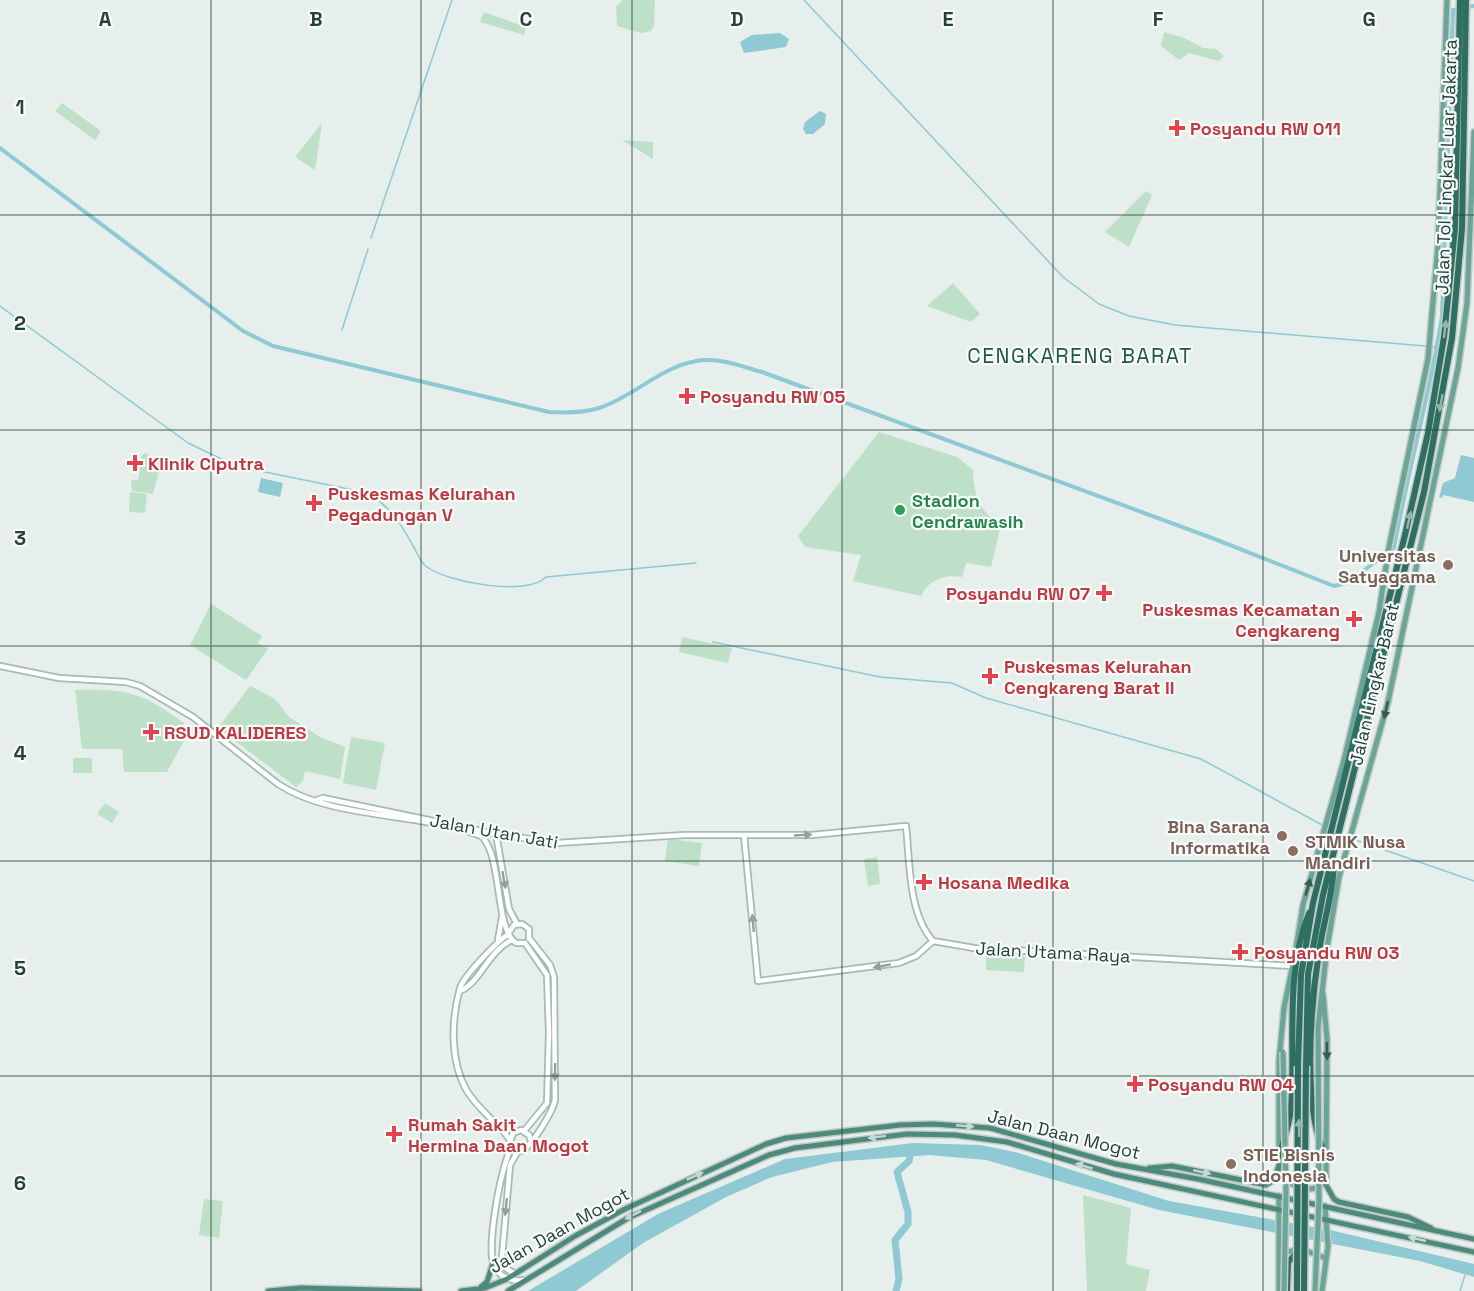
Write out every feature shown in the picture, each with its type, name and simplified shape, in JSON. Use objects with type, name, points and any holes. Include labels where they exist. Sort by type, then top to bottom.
[{"type":"highway","name":"Jalan Tol Lingkar Luar Jakarta","points":[[1304,1291],[1308,974],[1332,859],[1424,492],[1452,338],[1462,228],[1463,12],[1460,0]]},
{"type":"highway","name":"Jalan Tol Lingkar Luar Jakarta","points":[[1297,1291],[1298,1066],[1301,975],[1326,838],[1405,536],[1428,434],[1444,337],[1455,228],[1463,12],[1466,0]]},
{"type":"highway","points":[[1327,1157],[1314,1125],[1311,1041],[1319,952],[1335,863],[1332,859]]},
{"type":"highway","points":[[1145,1170],[1172,1166],[1266,1185],[1274,1180],[1290,1113],[1297,960],[1306,921],[1313,903]]},
{"type":"highway","points":[[903,1124],[904,1134]]},
{"type":"highway","name":"Jalan Daan Mogot","points":[[461,1291],[477,1289],[507,1279],[575,1236],[661,1192],[781,1139],[903,1124],[964,1125],[998,1130],[1072,1153],[1145,1170],[1474,1239]]},
{"type":"highway","name":"Jalan Daan Mogot","points":[[508,1291],[607,1229],[676,1195],[784,1150],[904,1134],[955,1135],[1007,1142],[1114,1174],[1474,1251]]},
{"type":"highway","points":[[1326,1182],[1332,1196],[1339,1202],[1402,1216],[1443,1233]]},
{"type":"highway","points":[[671,1187],[671,1193],[676,1195]]},
{"type":"highway","points":[[661,1192],[665,1195],[664,1201]]},
{"type":"highway","points":[[1389,1221],[1402,1216]]},
{"type":"highway","points":[[1283,1291],[1288,1263],[1301,1249]]},
{"type":"highway","points":[[477,1289],[487,1282],[493,1263]]},
{"type":"highway","points":[[268,1291],[301,1288],[419,1291]]},
{"type":"main road","points":[[1330,822],[1379,612],[1388,551],[1429,351],[1439,215],[1444,51],[1448,0]]},
{"type":"main road","name":"Jalan Lingkar Barat","points":[[1315,1291],[1319,1201],[1318,1028],[1327,948],[1347,843],[1388,702],[1458,368],[1467,303],[1474,132]]},
{"type":"main road","name":"Jalan Utan Jati","points":[[0,666],[59,678],[126,682],[140,686],[193,717],[278,784],[292,792],[317,800],[323,798],[482,837],[491,854],[501,908]]},
{"type":"main road","name":"Jalan Utan Jati","points":[[334,802],[496,834],[566,843],[643,837],[832,834],[906,826],[918,917],[933,941]]},
{"type":"main road","points":[[496,834],[509,909],[517,924],[527,927],[529,938],[550,965],[554,977],[556,1068],[554,1105],[528,1148],[518,1151],[510,1165],[503,1234],[503,1262],[507,1269],[516,1274]]},
{"type":"main road","points":[[497,841],[503,835]]},
{"type":"main road","points":[[740,836],[745,844]]},
{"type":"main road","points":[[752,836],[746,839],[745,844],[758,981],[899,963],[916,956],[933,941]]},
{"type":"main road","points":[[1326,838],[1303,905],[1279,1061],[1279,1162],[1291,1185],[1301,1189],[1316,1188],[1326,1182]]},
{"type":"main road","points":[[501,908],[512,940],[519,944],[525,943],[529,938]]},
{"type":"main road","points":[[498,940],[502,923],[501,908]]},
{"type":"main road","points":[[517,924],[498,940],[460,988],[454,1042],[458,1071],[476,1104],[504,1130],[512,1147],[518,1151]]},
{"type":"main road","points":[[460,988],[468,986],[496,950],[512,940]]},
{"type":"main road","name":"Jalan Utama Raya","points":[[933,941],[974,948],[1293,966]]},
{"type":"main road","points":[[504,1130],[513,1133],[524,1131],[533,1123],[547,1103],[549,1033],[547,975],[525,943]]},
{"type":"main road","points":[[1283,1291],[1286,1191],[1283,1052],[1289,986]]},
{"type":"main road","name":"Jalan Lingkar Barat","points":[[1323,993],[1326,1028],[1326,1182]]},
{"type":"main road","points":[[524,1131],[531,1141]]},
{"type":"main road","points":[[510,1140],[513,1133]]},
{"type":"main road","points":[[512,1147],[503,1163],[494,1233],[493,1263],[500,1275],[507,1279],[526,1280]]},
{"type":"main road","points":[[1279,1197],[1283,1291]]},
{"type":"main road","points":[[1322,1291],[1328,1246],[1325,1207]]},
{"type":"main road","points":[[494,1233],[498,1237],[503,1234]]},
{"type":"main road","points":[[1280,1256],[1301,1249],[1325,1258]]},
{"type":"green space","points":[[623,0],[655,0],[654,26],[651,31],[641,33],[617,26],[616,6]]},
{"type":"green space","points":[[484,12],[526,27],[524,35],[480,22]]},
{"type":"green space","points":[[1164,32],[1184,38],[1203,48],[1216,49],[1224,56],[1219,61],[1189,53],[1179,60],[1161,46]]},
{"type":"green space","points":[[62,103],[101,131],[95,140],[55,111]]},
{"type":"green space","points":[[322,123],[315,170],[295,157]]},
{"type":"green space","points":[[622,140],[653,142],[653,159]]},
{"type":"green space","points":[[1146,191],[1152,195],[1129,247],[1105,232]]},
{"type":"green space","points":[[953,283],[980,314],[971,322],[927,306]]},
{"type":"green space","name":"Stadion Cendrawasih","points":[[879,432],[957,457],[973,470],[979,502],[987,514],[1001,525],[991,567],[966,563],[962,577],[949,576],[938,579],[928,585],[921,596],[853,581],[861,555],[805,547],[798,536]]},
{"type":"green space","points":[[145,453],[161,464],[153,494],[132,491],[131,480],[138,480],[142,455]]},
{"type":"green space","points":[[130,492],[147,494],[145,513],[129,512]]},
{"type":"green space","points":[[211,604],[262,636],[258,643],[268,649],[246,680],[190,645]]},
{"type":"green space","points":[[682,637],[732,648],[728,663],[679,652]]},
{"type":"green space","points":[[250,686],[275,699],[289,717],[320,737],[345,747],[340,779],[305,771],[303,781],[296,787],[218,728]]},
{"type":"green space","points":[[75,690],[108,690],[133,694],[156,705],[184,723],[184,741],[167,772],[124,772],[122,749],[82,749]]},
{"type":"green space","points":[[351,737],[385,743],[376,790],[343,783]]},
{"type":"green space","points":[[73,758],[92,758],[92,773],[73,773]]},
{"type":"green space","points":[[105,803],[119,812],[112,823],[97,814]]},
{"type":"green space","points":[[668,839],[702,843],[699,866],[665,861]]},
{"type":"green space","points":[[877,857],[880,884],[868,886],[864,859]]},
{"type":"green space","points":[[986,955],[1025,956],[1024,972],[986,970]]},
{"type":"green space","points":[[1083,1195],[1131,1208],[1126,1264],[1150,1270],[1146,1291],[1087,1291]]},
{"type":"green space","points":[[204,1199],[223,1201],[219,1238],[199,1235]]},
{"type":"water","points":[[780,33],[789,39],[786,47],[744,53],[740,42],[752,35]]},
{"type":"water","points":[[820,111],[826,114],[825,124],[813,134],[806,134],[803,129],[805,122]]},
{"type":"water","points":[[1461,455],[1474,458],[1474,502],[1443,495],[1442,498],[1439,497],[1443,483],[1455,478]]},
{"type":"water","points":[[261,478],[283,483],[280,497],[258,492]]},
{"type":"water","points":[[913,1143],[980,1145],[1015,1152],[1169,1201],[1330,1230],[1474,1264],[1474,1277],[1420,1261],[1159,1210],[986,1160],[930,1155],[832,1162],[772,1177],[726,1197],[643,1243],[576,1291],[528,1291],[658,1214],[785,1159]]},
{"type":"waterway","points":[[371,238],[452,0]]},
{"type":"waterway","points":[[804,0],[1063,277],[1099,304],[1129,316],[1175,325],[1437,347]]},
{"type":"waterway","points":[[0,148],[243,331],[273,346],[549,412],[581,412],[599,408],[625,396],[663,373],[690,362],[704,360],[726,362],[762,372],[1212,538],[1334,586],[1347,583],[1394,548],[1442,316],[1453,10],[1474,6]]},
{"type":"waterway","points":[[342,330],[368,249]]},
{"type":"waterway","points":[[0,306],[188,443],[236,466],[368,493],[393,515],[422,563],[437,573],[468,582],[505,587],[536,583],[546,577],[696,563]]},
{"type":"waterway","points":[[713,642],[880,677],[952,683],[986,698],[1201,759],[1324,826]]},
{"type":"waterway","points":[[1353,839],[1474,881]]},
{"type":"waterway","points":[[896,1291],[899,1279],[895,1240],[908,1224],[908,1212],[897,1172],[909,1161],[911,1150]]},
{"type":"waterway","points":[[1460,1291],[1465,1275]]},
{"type":"place","name":"Posyandu RW 011","points":[[1177,128]]},
{"type":"place","name":"Posyandu RW 05","points":[[687,396]]},
{"type":"place","name":"Klinik Ciputra","points":[[135,463]]},
{"type":"place","name":"Puskesmas Kelurahan Pegadungan V","points":[[314,503]]},
{"type":"place","name":"Stadion Cendrawasih","points":[[900,510]]},
{"type":"place","name":"Universitas Satyagama","points":[[1448,565]]},
{"type":"place","name":"Posyandu RW 07","points":[[1104,593]]},
{"type":"place","name":"Puskesmas Kecamatan Cengkareng","points":[[1354,619]]},
{"type":"place","name":"Puskesmas Kelurahan Cengkareng Barat II","points":[[990,676]]},
{"type":"place","name":"RSUD KALIDERES","points":[[151,732]]},
{"type":"place","name":"Bina Sarana Informatika","points":[[1282,836]]},
{"type":"place","name":"STMIK Nusa Mandiri","points":[[1293,851]]},
{"type":"place","name":"Hosana Medika","points":[[924,882]]},
{"type":"place","name":"Posyandu RW 03","points":[[1240,952]]},
{"type":"place","name":"Posyandu RW 04","points":[[1135,1084]]},
{"type":"place","name":"Rumah Sakit Hermina Daan Mogot","points":[[394,1134]]},
{"type":"place","name":"STIE Bisnis Indonesia","points":[[1231,1164]]},
{"type":"district","name":"CENGKARENG BARAT","points":[[1080,355]]}]
